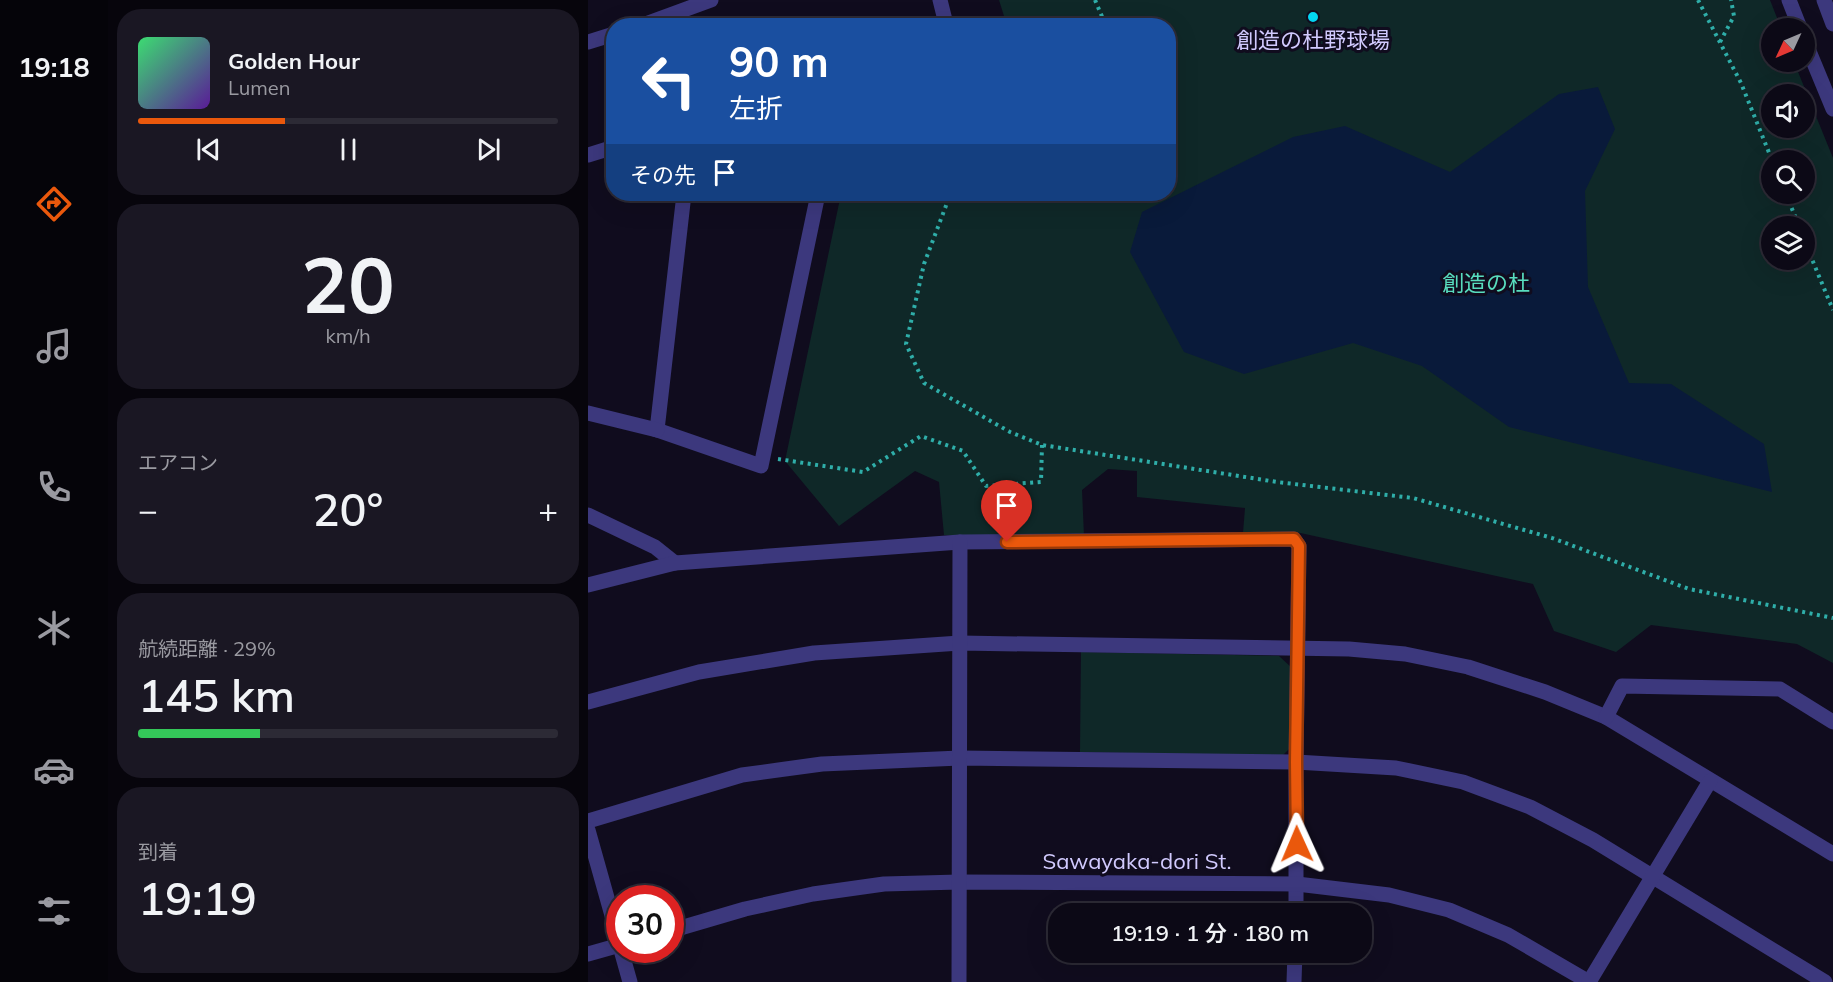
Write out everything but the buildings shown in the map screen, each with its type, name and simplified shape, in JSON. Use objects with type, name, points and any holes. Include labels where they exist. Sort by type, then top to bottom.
[{"type":"street","points":[[665,18],[711,0]]},
{"type":"street","points":[[940,0],[944,18]]},
{"type":"street","points":[[1789,0],[1796,18]]},
{"type":"street","points":[[1824,0],[1833,24]]},
{"type":"street","points":[[588,42],[606,36]]},
{"type":"street","points":[[1815,66],[1833,109]]},
{"type":"street","points":[[588,155],[606,149]]},
{"type":"street","points":[[657,430],[683,201]]},
{"type":"street","points":[[588,413],[657,430],[761,466],[817,201]]},
{"type":"street","points":[[588,515],[655,547],[675,563]]},
{"type":"street","points":[[588,585],[675,563],[960,542],[1294,539],[1299,546],[1296,903]]},
{"type":"street","points":[[959,982],[960,542]]},
{"type":"street","points":[[588,702],[699,672],[802,655],[960,643],[1348,649],[1405,654],[1468,667],[1545,692],[1606,717],[1833,854]]},
{"type":"street","points":[[1606,717],[1622,686],[1780,689],[1833,722]]},
{"type":"street","points":[[588,821],[742,775],[822,764],[960,758],[1296,762],[1396,768],[1463,782],[1530,807],[1593,840],[1825,982]]},
{"type":"street","points":[[1589,982],[1710,781]]},
{"type":"street","points":[[588,830],[606,894]]},
{"type":"street","name":"Sawayaka-dori St.","points":[[684,927],[746,909],[813,894],[884,884],[959,882],[1297,885],[1389,895],[1449,910],[1508,935],[1589,982]]},
{"type":"street","points":[[588,954],[606,948]]},
{"type":"street","points":[[625,963],[630,982]]},
{"type":"street","points":[[1294,982],[1295,963]]},
{"type":"path","points":[[1095,0],[1103,18]]},
{"type":"path","points":[[1698,0],[1741,83],[1768,150]]},
{"type":"path","points":[[1720,43],[1734,16],[1731,0]]},
{"type":"path","points":[[949,201],[924,264],[906,344],[924,383],[1010,432],[1042,446],[1277,482],[1413,498],[1552,538],[1689,589],[1833,618]]},
{"type":"path","points":[[1815,267],[1833,310]]},
{"type":"path","points":[[764,454],[785,461],[863,472],[921,436],[963,451],[986,486],[1041,482],[1042,446]]},
{"type":"green space","name":"創造の杜","points":[[999,0],[1770,0],[1777,18],[1761,18],[1761,72],[1798,72],[1803,84],[1761,84],[1761,138],[1815,138],[1815,114],[1833,158],[1833,663],[1797,644],[1651,625],[1616,652],[1554,631],[1533,584],[1296,532],[1243,533],[1245,508],[1137,497],[1137,471],[1108,469],[1082,490],[1084,536],[944,535],[939,482],[915,471],[839,526],[785,461],[840,201],[1176,201],[1176,18],[999,18],[1004,16]]},
{"type":"green space","points":[[1081,652],[1279,656],[1292,668],[1292,746],[1282,756],[1080,752]]},
{"type":"water","points":[[1598,87],[1615,129],[1585,191],[1588,287],[1629,383],[1671,384],[1764,444],[1772,492],[1509,427],[1422,366],[1353,343],[1244,374],[1184,352],[1130,252],[1142,212],[1164,201],[1176,201],[1176,195],[1293,137],[1345,126],[1450,172],[1559,94]]},
{"type":"place","name":"創造の杜野球場","points":[[1313,17]]},
{"type":"route","points":[[1007,542],[1294,539],[1299,546],[1297,844]]}]
